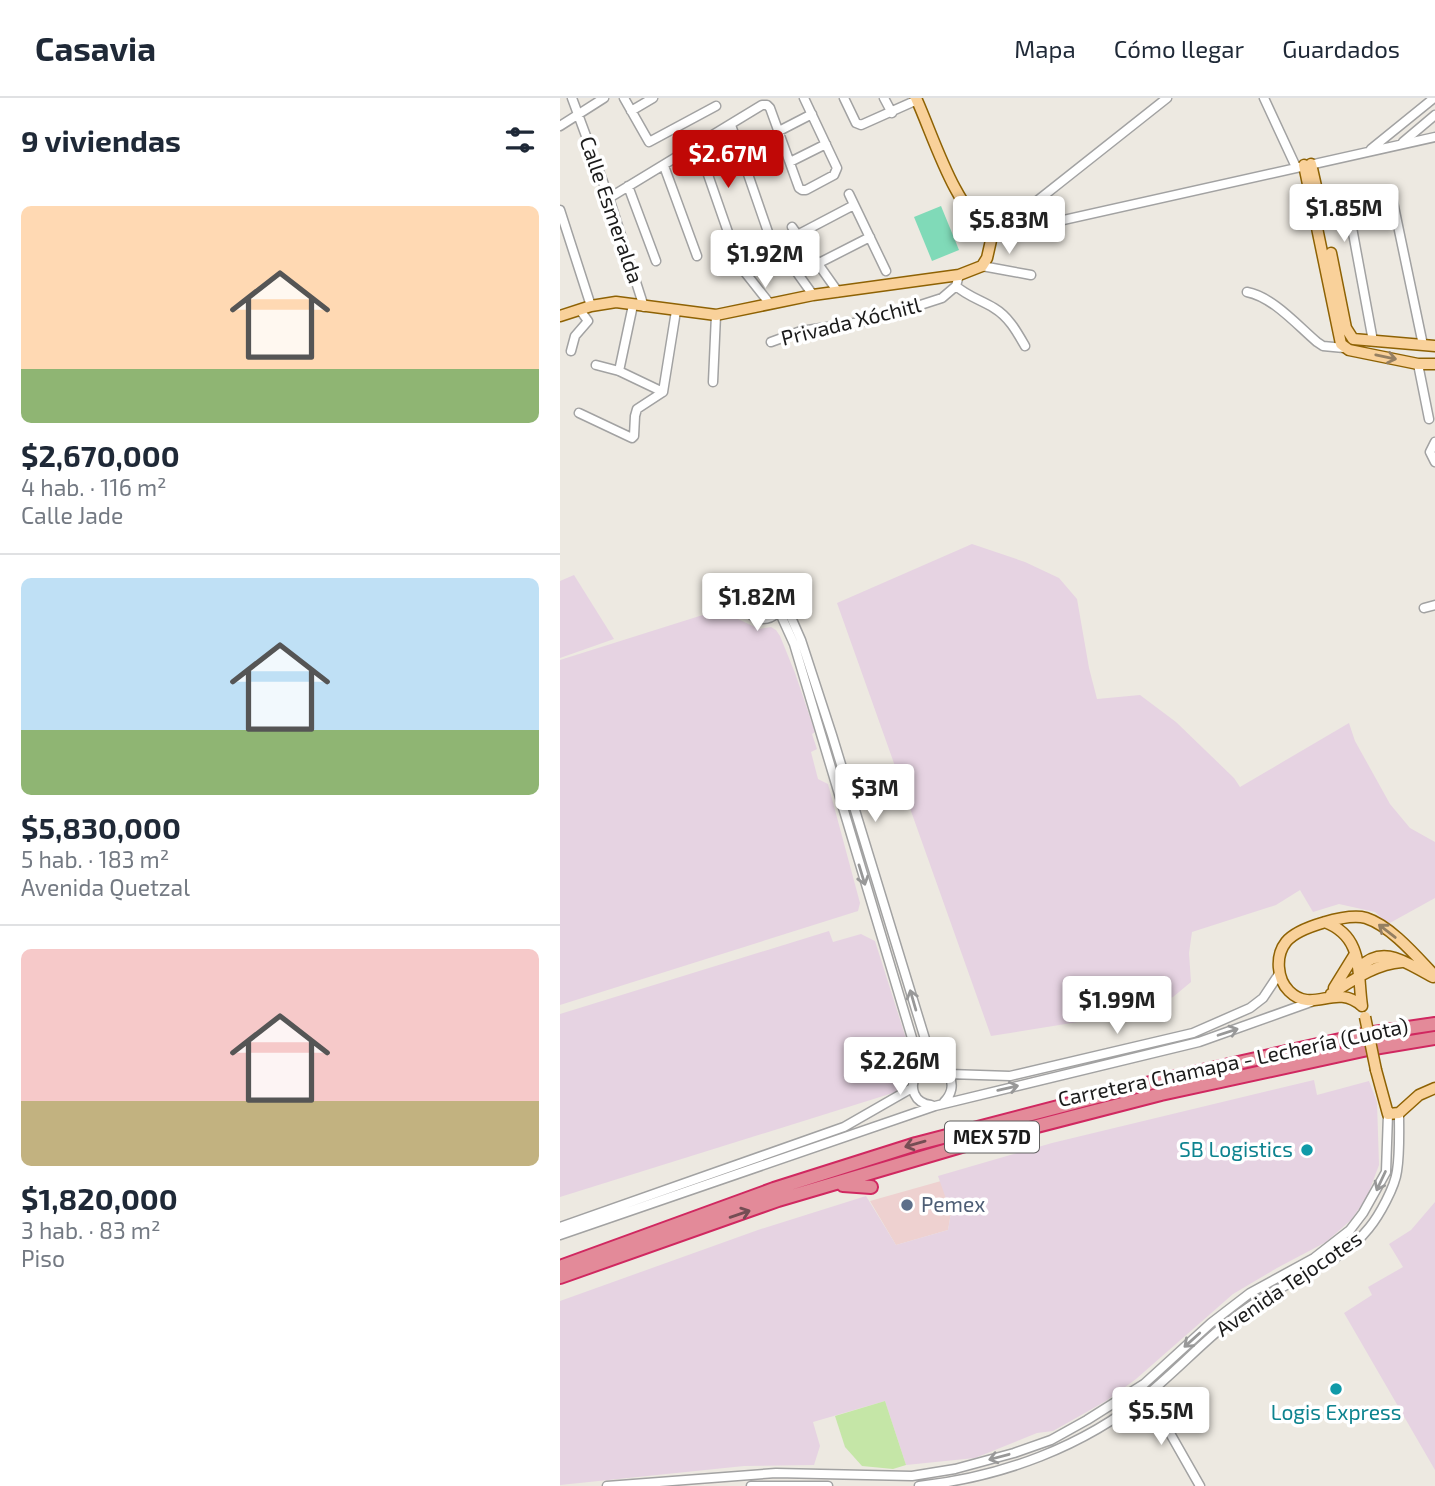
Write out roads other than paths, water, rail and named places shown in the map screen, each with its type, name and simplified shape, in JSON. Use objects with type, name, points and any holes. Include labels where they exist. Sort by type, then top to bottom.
[{"type":"highway","name":"Carretera Chamapa - Lechería (Cuota)","points":[[560,1267],[774,1189],[916,1144],[1171,1077],[1367,1034],[1435,1024]]},
{"type":"highway","name":"Carretera Chamapa - Lechería (Cuota)","points":[[560,1277],[778,1200],[975,1142],[1174,1091],[1368,1049],[1435,1038]]},
{"type":"highway","points":[[936,1163],[950,1152],[975,1142]]},
{"type":"highway","points":[[778,1200],[844,1185],[871,1187]]},
{"type":"main road","points":[[560,316],[616,302],[716,315],[813,295],[959,275],[982,266],[987,258],[992,236],[973,219],[959,197],[916,99]]},
{"type":"main road","points":[[1304,165],[1348,343]]},
{"type":"main road","points":[[1348,343],[1373,341],[1435,346]]},
{"type":"main road","points":[[1348,343],[1418,363],[1435,364]]},
{"type":"main road","points":[[1362,1006],[1346,996],[1327,997],[1311,1002],[1290,992],[1279,974],[1281,953],[1286,942],[1294,935],[1325,922],[1353,915],[1375,922],[1407,947],[1435,977]]},
{"type":"main road","points":[[1325,922],[1338,927],[1346,934],[1356,953],[1340,982],[1327,997]]},
{"type":"main road","name":"Avenida Tejocotes","points":[[1356,953],[1362,1006],[1376,1070],[1394,1114]]},
{"type":"main road","points":[[1327,997],[1358,973],[1383,964],[1402,962],[1435,977]]},
{"type":"main road","points":[[1394,1114],[1410,1101],[1435,1088]]},
{"type":"street","name":"Calle Esmeralda","points":[[572,98],[609,198],[644,307]]},
{"type":"street","points":[[560,126],[604,98]]},
{"type":"street","points":[[624,98],[649,142],[716,106]]},
{"type":"street","points":[[631,111],[653,98]]},
{"type":"street","points":[[609,198],[762,105],[767,105],[779,131],[799,188],[806,190],[837,172],[804,98]]},
{"type":"street","points":[[844,98],[858,125],[892,113],[916,99]]},
{"type":"street","points":[[884,98],[892,113]]},
{"type":"street","points":[[992,236],[1167,98]]},
{"type":"street","points":[[1265,98],[1304,165]]},
{"type":"street","points":[[1368,151],[1434,98]]},
{"type":"street","points":[[779,131],[811,114]]},
{"type":"street","points":[[1401,144],[1435,115]]},
{"type":"street","points":[[731,125],[768,232],[813,295]]},
{"type":"street","points":[[992,236],[1435,137]]},
{"type":"street","points":[[790,162],[826,144]]},
{"type":"street","points":[[698,146],[729,235]]},
{"type":"street","points":[[664,166],[697,256]]},
{"type":"street","points":[[628,186],[656,261]]},
{"type":"street","points":[[849,194],[886,271]]},
{"type":"street","points":[[1392,197],[1423,345]]},
{"type":"street","points":[[838,292],[794,231],[854,205]]},
{"type":"street","points":[[1348,206],[1373,341]]},
{"type":"street","points":[[560,209],[587,321],[575,336],[571,351]]},
{"type":"street","points":[[819,263],[870,237]]},
{"type":"street","points":[[733,257],[770,304]]},
{"type":"street","points":[[982,266],[1031,275]]},
{"type":"street","points":[[959,275],[956,286],[964,293],[995,308],[1004,316],[1025,346]]},
{"type":"street","name":"Privada Xóchitl","points":[[771,342],[801,331],[887,317],[942,298],[956,286]]},
{"type":"street","points":[[1247,292],[1257,294],[1270,303],[1323,346],[1348,343]]},
{"type":"street","points":[[619,371],[632,305]]},
{"type":"street","points":[[579,414],[632,438],[635,433],[637,409],[663,392],[676,311]]},
{"type":"street","points":[[713,382],[716,315]]},
{"type":"street","points":[[1418,363],[1429,419]]},
{"type":"street","points":[[596,365],[619,371],[663,392]]},
{"type":"street","points":[[1435,442],[1430,452],[1435,462]]},
{"type":"street","points":[[783,599],[779,611],[770,618],[760,619],[750,614],[745,605],[745,595],[751,585],[760,581],[771,582],[779,589],[801,640],[933,1065]]},
{"type":"street","points":[[1424,608],[1435,605]]},
{"type":"street","points":[[779,611],[794,644],[922,1069]]},
{"type":"street","points":[[949,1074],[1010,1076],[1193,1033],[1250,1009],[1263,998],[1279,974]]},
{"type":"street","points":[[560,1235],[938,1105],[1199,1042],[1311,1002]]},
{"type":"street","points":[[933,1065],[949,1074],[953,1085],[950,1096],[938,1105],[924,1105],[916,1098],[912,1081],[922,1069],[933,1065]]},
{"type":"street","points":[[560,1227],[844,1128],[912,1088]]},
{"type":"street","name":"Avenida Tejocotes","points":[[607,1486],[776,1473],[912,1476],[967,1466],[1051,1440],[1144,1384],[1211,1323],[1250,1293],[1314,1258],[1350,1230],[1386,1172],[1394,1114]]},
{"type":"street","name":"Avenida Tejocotes","points":[[919,1486],[968,1479],[1012,1467],[1066,1445],[1147,1394],[1194,1351],[1250,1306],[1353,1245],[1371,1227],[1397,1174],[1394,1114]]},
{"type":"street","points":[[1144,1384],[1147,1394],[1200,1486]]},
{"type":"street","points":[[967,1466],[968,1479]]},
{"type":"street","points":[[751,1486],[828,1486]]},
{"type":"place","name":"SB Logistics","points":[[1307,1150]]},
{"type":"place","name":"Pemex","points":[[907,1205]]},
{"type":"place","name":"Logis Express","points":[[1336,1389]]}]
